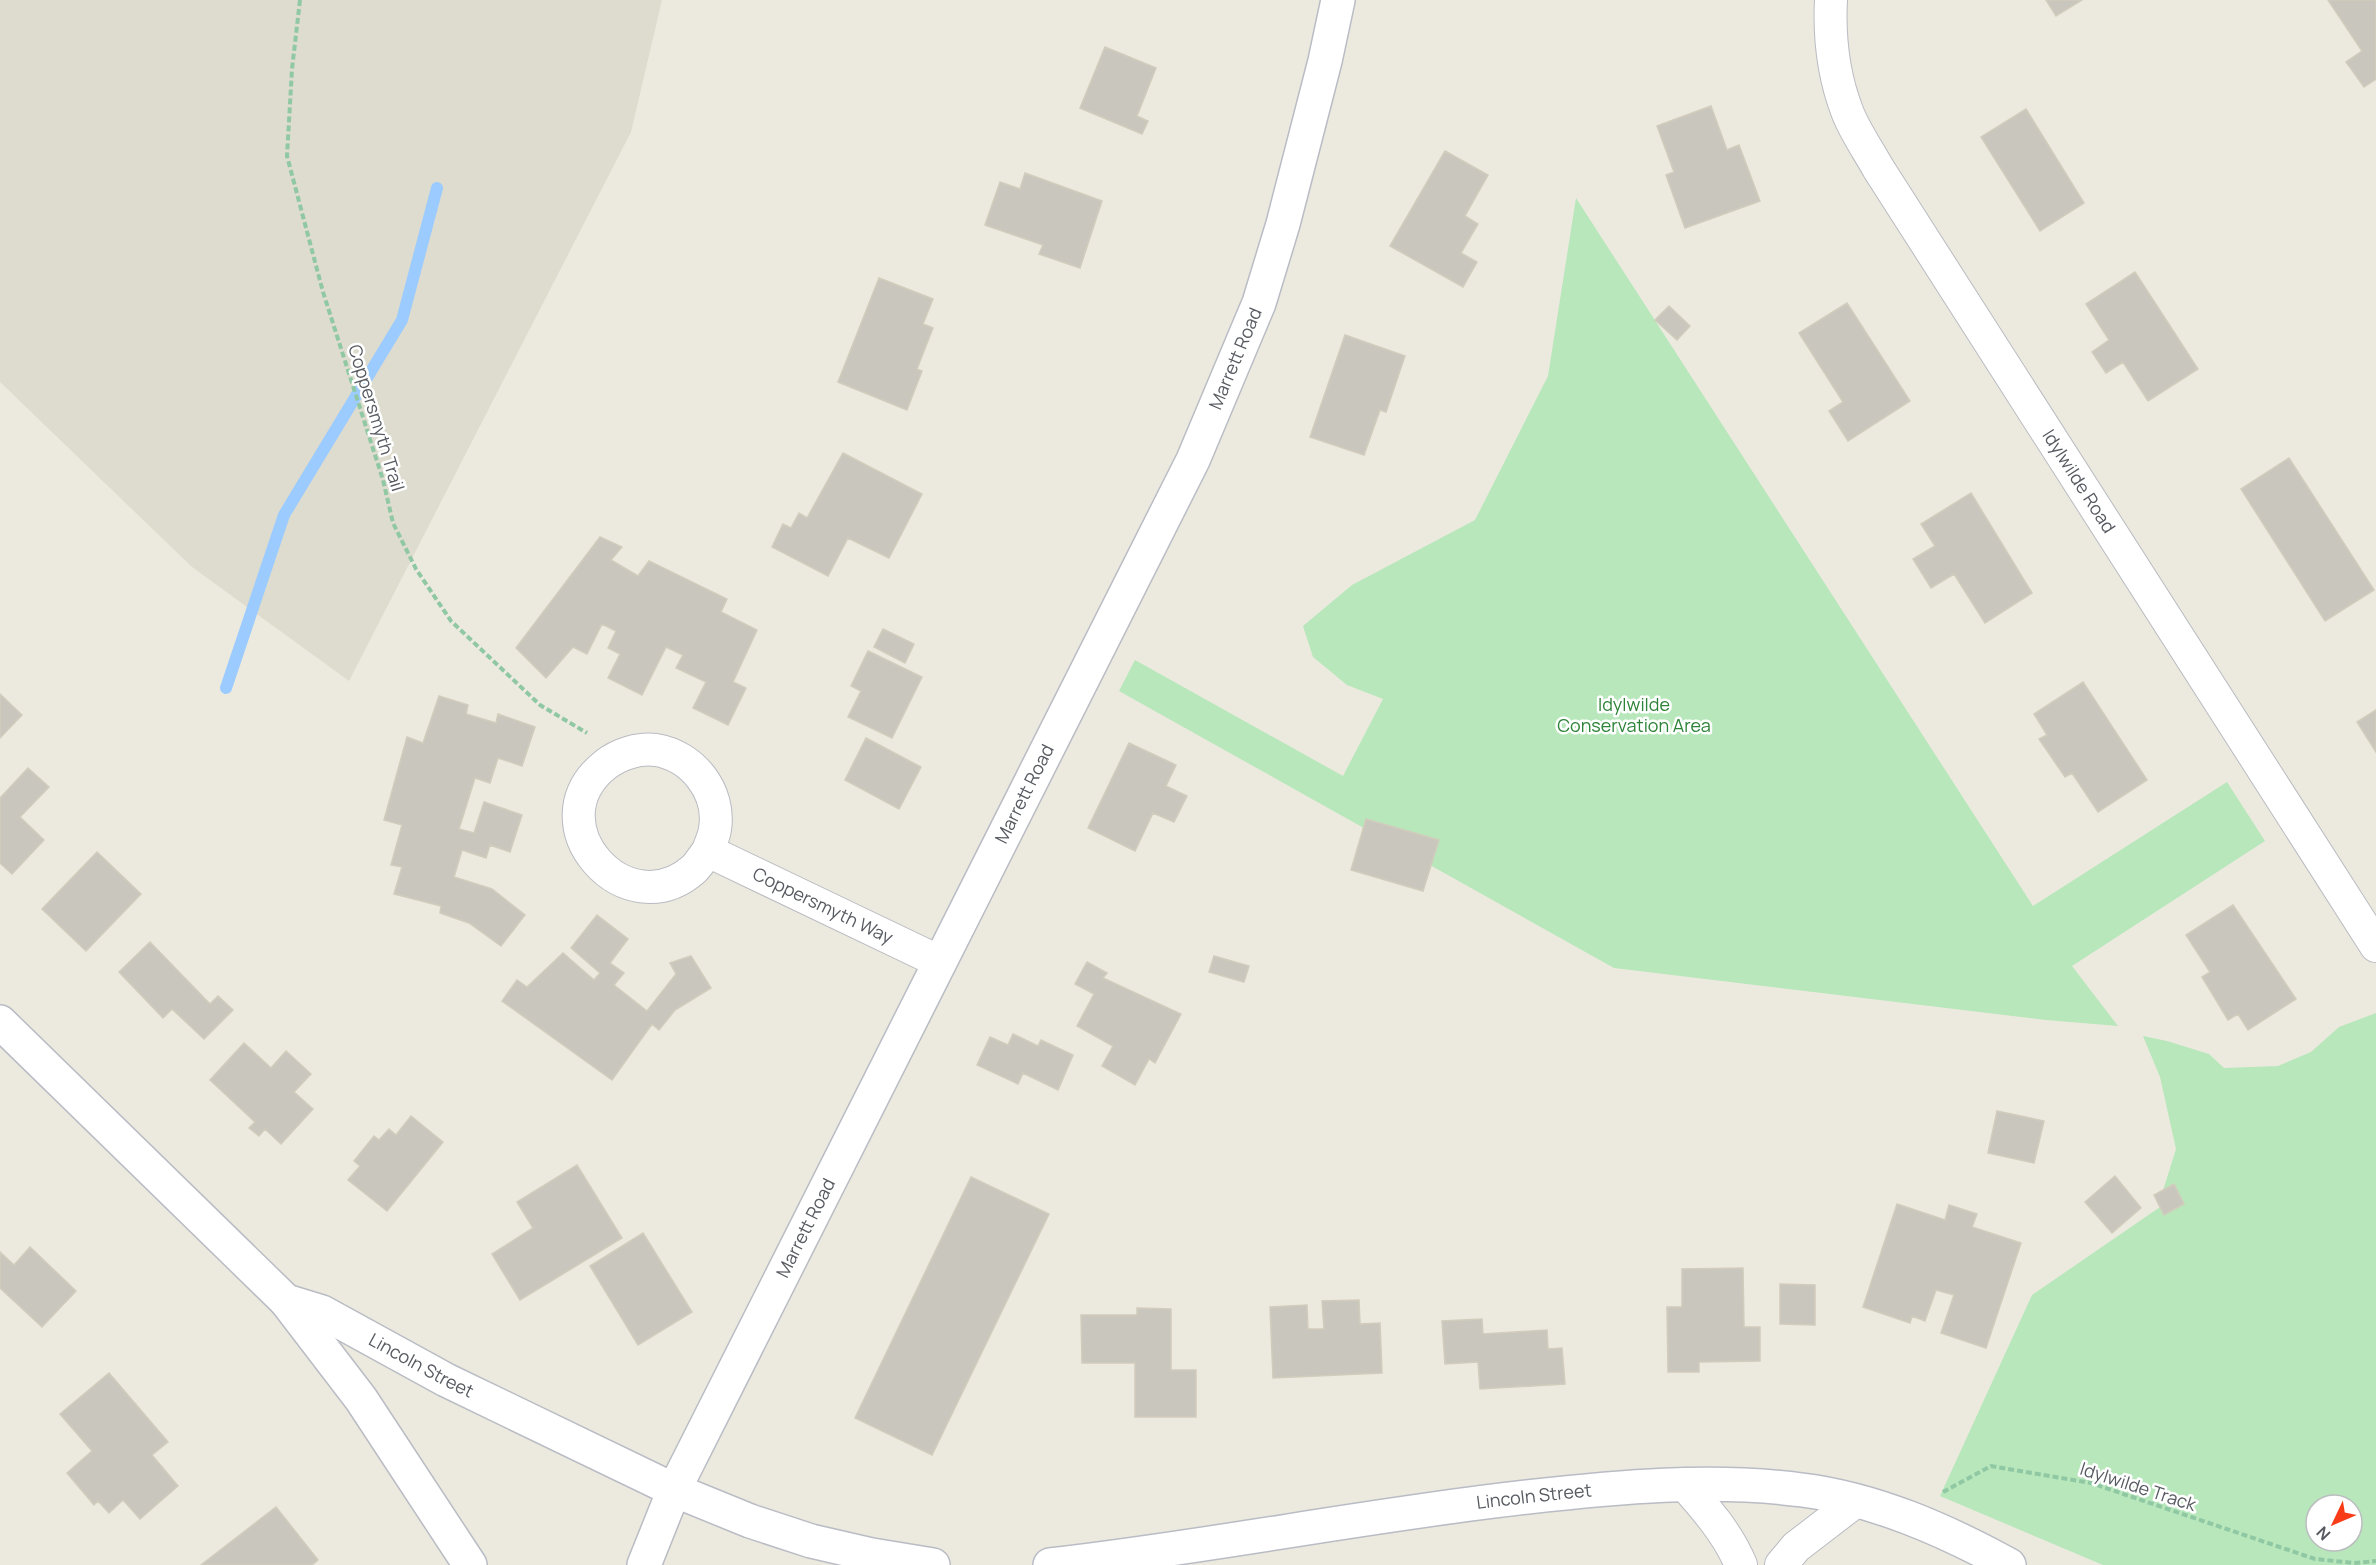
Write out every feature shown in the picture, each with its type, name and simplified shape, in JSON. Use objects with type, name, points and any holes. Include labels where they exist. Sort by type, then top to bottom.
[{"type":"street","name":"Marrett Road","points":[[644,1565],[674,1490],[1193,460],[1259,303],[1289,201],[1338,0]]},
{"type":"street","name":"Idylwilde Road","points":[[1831,0],[1830,28],[1834,72],[1847,113],[1878,168],[2376,946]]},
{"type":"street","points":[[655,750],[676,756],[695,769],[708,787],[715,808],[715,830],[708,851],[694,869],[674,881],[652,886],[630,884],[609,874],[592,858],[582,838],[579,816],[583,793],[595,773],[613,759],[633,751],[655,750]]},
{"type":"street","name":"Coppersmyth Way","points":[[708,851],[940,962]]},
{"type":"street","name":"Lincoln Street","points":[[0,1022],[286,1300],[322,1312],[446,1380],[674,1490],[750,1521],[811,1541],[872,1555],[933,1565]]},
{"type":"street","points":[[286,1300],[361,1400],[470,1565]]},
{"type":"street","points":[[1684,1484],[1713,1516],[1742,1565]]},
{"type":"street","name":"Lincoln Street","points":[[1050,1565],[1127,1556],[1467,1504],[1572,1492],[1684,1484],[1750,1485],[1803,1490],[1856,1501],[1900,1515],[1969,1543],[2009,1565]]},
{"type":"street","points":[[1781,1565],[1796,1547],[1856,1501]]},
{"type":"path","name":"Coppersmyth Trail","points":[[300,0],[292,69],[287,156],[323,292],[383,480],[393,523],[416,569],[451,621],[540,705],[591,735],[613,759]]},
{"type":"path","name":"Idylwilde Track","points":[[1900,1515],[1991,1466],[2091,1484],[2315,1559],[2354,1563],[2376,1561]]},
{"type":"shaded area","points":[[0,0],[662,0],[631,132],[349,681],[192,567],[0,382]]},
{"type":"green space","name":"Idylwilde Conservation Area","points":[[1576,198],[2033,906],[2227,782],[2265,841],[2072,966],[2118,1026],[2046,1020],[1614,968],[1119,691],[1135,660],[1343,776],[1383,699],[1347,685],[1313,657],[1303,626],[1352,585],[1475,520],[1548,376]]},
{"type":"green space","points":[[2376,1013],[2376,1565],[2103,1565],[1940,1496],[2032,1295],[2163,1205],[2160,1200],[2176,1149],[2160,1077],[2143,1036],[2209,1054],[2224,1068],[2278,1066],[2311,1052],[2339,1027]]},
{"type":"building","points":[[2046,0],[2082,0],[2056,16]]},
{"type":"building","points":[[2328,0],[2376,0],[2376,79],[2364,87],[2346,62],[2362,51]]},
{"type":"building","points":[[1105,47],[1156,68],[1137,116],[1148,121],[1142,134],[1080,108]]},
{"type":"building","points":[[1711,106],[1727,150],[1739,145],[1760,201],[1685,228],[1666,175],[1674,172],[1657,126]]},
{"type":"building","points":[[2026,109],[2084,203],[2040,231],[1981,137]]},
{"type":"building","points":[[1445,151],[1488,175],[1465,216],[1478,224],[1461,253],[1477,262],[1463,287],[1390,246]]},
{"type":"building","points":[[1025,173],[1102,201],[1080,268],[1039,254],[1043,245],[985,225],[1000,182],[1020,189]]},
{"type":"building","points":[[2135,272],[2198,369],[2148,401],[2123,362],[2106,373],[2092,352],[2109,340],[2086,304]]},
{"type":"building","points":[[879,278],[933,299],[923,324],[933,328],[917,369],[922,371],[907,410],[838,382]]},
{"type":"building","points":[[1847,303],[1910,401],[1848,441],[1829,411],[1843,402],[1799,333]]},
{"type":"building","points":[[1669,306],[1690,326],[1677,340],[1655,320]]},
{"type":"building","points":[[1345,335],[1405,356],[1386,412],[1380,410],[1364,455],[1310,437]]},
{"type":"building","points":[[843,453],[922,494],[889,558],[848,538],[828,576],[772,547],[783,524],[791,528],[799,513],[807,518]]},
{"type":"building","points":[[2289,458],[2374,590],[2325,621],[2241,489]]},
{"type":"building","points":[[1971,493],[2032,593],[1985,623],[1954,574],[1931,588],[1913,559],[1935,546],[1921,524]]},
{"type":"building","points":[[600,537],[622,547],[611,560],[638,576],[649,561],[727,599],[721,612],[757,630],[733,682],[746,688],[728,725],[693,708],[706,682],[676,668],[683,655],[666,647],[642,695],[608,678],[620,654],[608,648],[616,631],[602,624],[587,654],[573,647],[546,678],[516,648]]},
{"type":"building","points":[[883,629],[914,644],[905,663],[874,647]]},
{"type":"building","points":[[868,651],[922,677],[892,738],[848,717],[861,691],[851,686]]},
{"type":"building","points":[[2083,682],[2147,780],[2098,812],[2072,773],[2065,777],[2039,739],[2047,735],[2034,714]]},
{"type":"building","points":[[0,694],[22,715],[0,738]]},
{"type":"building","points":[[439,696],[468,705],[466,714],[496,723],[498,714],[535,727],[522,766],[498,758],[490,783],[475,778],[459,829],[474,833],[484,802],[522,815],[510,852],[490,845],[486,858],[462,850],[454,877],[492,889],[525,915],[501,946],[469,923],[440,913],[441,906],[394,894],[402,867],[391,865],[402,825],[384,820],[407,737],[423,743]]},
{"type":"building","points":[[2376,710],[2376,752],[2357,722]]},
{"type":"building","points":[[866,738],[921,767],[899,809],[845,780]]},
{"type":"building","points":[[1129,743],[1176,765],[1166,786],[1187,796],[1174,822],[1153,813],[1135,851],[1088,828]]},
{"type":"building","points":[[28,768],[49,787],[20,817],[44,840],[12,874],[0,863],[0,798]]},
{"type":"building","points":[[1366,819],[1439,840],[1423,891],[1351,870]]},
{"type":"building","points":[[97,852],[141,894],[86,951],[42,909]]},
{"type":"building","points":[[2233,905],[2296,999],[2248,1030],[2238,1014],[2228,1020],[2202,977],[2210,972],[2186,935]]},
{"type":"building","points":[[597,915],[628,939],[610,963],[624,973],[614,985],[647,1011],[676,974],[670,963],[691,956],[711,988],[675,1010],[659,1030],[652,1024],[612,1080],[502,1001],[517,980],[527,987],[563,953],[594,980],[600,973],[571,948]]},
{"type":"building","points":[[150,942],[210,1004],[218,996],[233,1010],[204,1039],[172,1009],[163,1018],[119,972]]},
{"type":"building","points":[[1214,956],[1249,966],[1244,982],[1209,972]]},
{"type":"building","points":[[1087,962],[1107,973],[1103,978],[1181,1014],[1155,1063],[1149,1059],[1135,1085],[1102,1066],[1113,1046],[1077,1026],[1094,994],[1075,984]]},
{"type":"building","points":[[1013,1034],[1038,1046],[1041,1040],[1073,1055],[1058,1090],[1023,1073],[1018,1084],[977,1065],[990,1037],[1008,1045]]},
{"type":"building","points":[[244,1043],[271,1068],[286,1051],[311,1074],[294,1092],[313,1109],[281,1144],[265,1129],[259,1136],[249,1128],[255,1122],[210,1080]]},
{"type":"building","points":[[1997,1111],[2044,1121],[2034,1163],[1988,1153]]},
{"type":"building","points":[[411,1116],[443,1142],[387,1211],[348,1180],[360,1166],[354,1161],[374,1136],[379,1140],[389,1129],[396,1135]]},
{"type":"building","points":[[577,1165],[622,1238],[520,1300],[492,1254],[533,1228],[517,1202]]},
{"type":"building","points":[[2115,1176],[2141,1208],[2112,1233],[2085,1202]]},
{"type":"building","points":[[971,1177],[1049,1214],[932,1455],[855,1418]]},
{"type":"building","points":[[2174,1184],[2184,1204],[2164,1215],[2154,1195]]},
{"type":"building","points":[[1897,1204],[1945,1220],[1949,1205],[1977,1214],[1972,1227],[2021,1243],[1986,1348],[1941,1333],[1954,1295],[1936,1290],[1925,1321],[1912,1316],[1910,1323],[1863,1307]]},
{"type":"building","points":[[643,1233],[692,1312],[638,1345],[590,1266]]},
{"type":"building","points":[[30,1247],[76,1291],[42,1327],[0,1288],[0,1252],[14,1265]]},
{"type":"building","points":[[1743,1268],[1744,1327],[1760,1327],[1760,1361],[1699,1362],[1699,1372],[1668,1372],[1667,1307],[1682,1307],[1682,1269]]},
{"type":"building","points":[[1780,1284],[1815,1285],[1815,1325],[1780,1324]]},
{"type":"building","points":[[1359,1300],[1360,1324],[1380,1323],[1382,1373],[1273,1378],[1270,1307],[1307,1305],[1308,1329],[1324,1329],[1322,1301]]},
{"type":"building","points":[[1137,1308],[1171,1309],[1171,1370],[1196,1370],[1196,1417],[1135,1417],[1135,1363],[1082,1363],[1081,1315],[1137,1315]]},
{"type":"building","points":[[1482,1319],[1483,1334],[1547,1330],[1548,1349],[1562,1348],[1565,1384],[1480,1389],[1478,1362],[1445,1364],[1442,1321]]},
{"type":"building","points":[[109,1373],[168,1442],[152,1455],[178,1486],[140,1519],[123,1500],[109,1513],[98,1501],[94,1505],[67,1473],[92,1451],[60,1414]]},
{"type":"building","points":[[276,1507],[318,1560],[312,1565],[201,1565]]},
{"type":"waterway","points":[[226,688],[284,515],[402,320],[437,188]]}]
